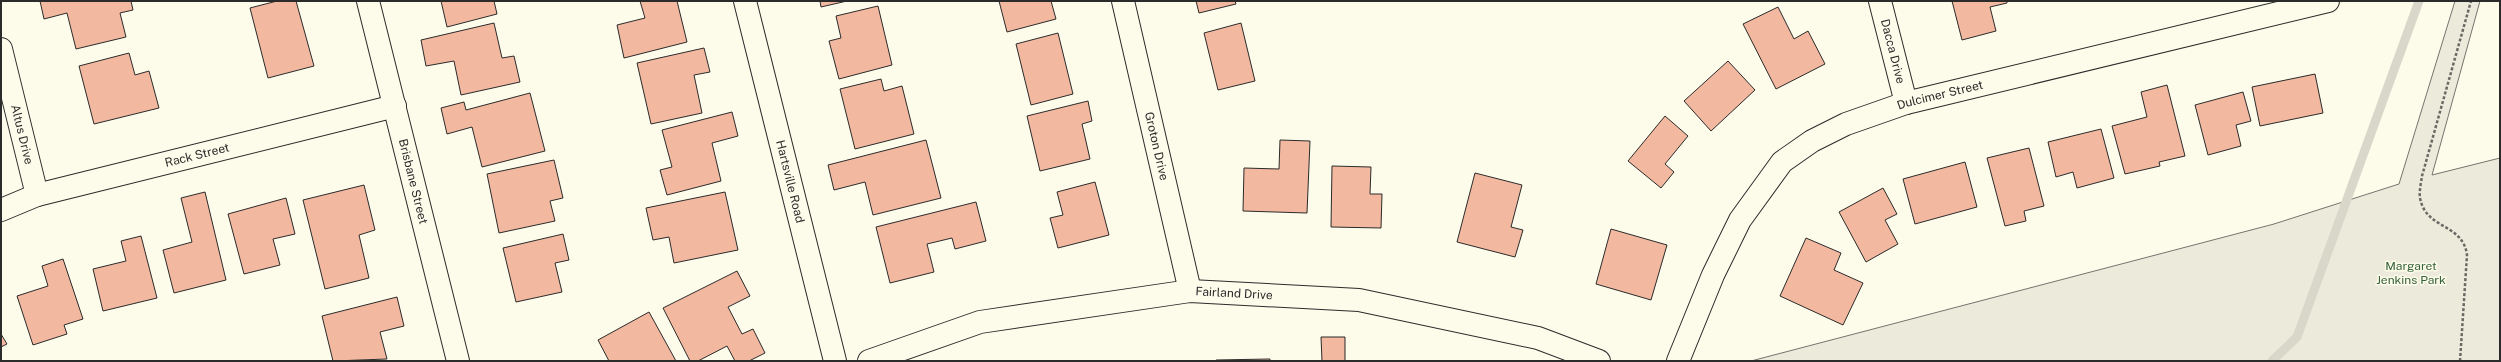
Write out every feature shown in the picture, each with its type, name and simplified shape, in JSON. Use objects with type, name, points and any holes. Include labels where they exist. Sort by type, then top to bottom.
[{"type":"street","name":"Brisbane Street","points":[[368,1],[458,361]]},
{"type":"street","name":"Hartsville Road","points":[[745,1],[835,361]]},
{"type":"street","name":"Groton Drive","points":[[1123,1],[1190,291]]},
{"type":"street","name":"Dacca Drive","points":[[1880,1],[1906,103]]},
{"type":"street","name":"Dulcimer Street","points":[[1678,361],[1713,275],[1740,220],[1782,162],[1812,141],[1846,124],[1906,103],[2262,9],[2328,1]]},
{"type":"street","name":"Altus Drive","points":[[1,50],[37,195]]},
{"type":"street","name":"Rack Street","points":[[1,210],[37,195],[395,106]]},
{"type":"street","name":"Fairland Drive","points":[[868,361],[980,322],[1190,291],[1359,300],[1538,338],[1599,361]]},
{"type":"path","points":[[2460,361],[2467,255],[2466,244],[2458,235],[2433,221],[2424,210],[2420,197],[2422,176],[2471,1]]},
{"type":"green space","name":"Margaret Jenkins Park","points":[[2455,1],[2480,1],[2432,175],[2500,158],[2500,361],[1751,361],[2274,224],[2399,184]]},
{"type":"building","points":[[40,1],[131,1],[133,10],[120,13],[126,37],[76,49],[67,13],[44,19]]},
{"type":"building","points":[[277,1],[296,1],[314,66],[268,78],[250,8]]},
{"type":"building","points":[[441,1],[494,1],[497,14],[447,27]]},
{"type":"building","points":[[640,1],[677,1],[687,42],[624,58],[617,25],[645,18]]},
{"type":"building","points":[[820,1],[847,1],[821,7]]},
{"type":"building","points":[[999,1],[1051,1],[1056,19],[1007,32]]},
{"type":"building","points":[[1196,1],[1235,1],[1236,4],[1199,13]]},
{"type":"building","points":[[1952,1],[2007,1],[2007,3],[1990,7],[1996,31],[1962,40]]},
{"type":"building","points":[[878,6],[892,65],[839,79],[829,41],[841,38],[836,16]]},
{"type":"building","points":[[1778,7],[1794,39],[1808,31],[1825,64],[1776,89],[1743,24]]},
{"type":"building","points":[[494,23],[502,58],[514,56],[520,82],[461,95],[454,61],[426,66],[421,40]]},
{"type":"building","points":[[1241,23],[1255,81],[1218,90],[1204,33]]},
{"type":"building","points":[[1058,33],[1073,94],[1031,105],[1016,44]]},
{"type":"building","points":[[704,48],[710,72],[694,75],[702,113],[651,124],[637,63]]},
{"type":"building","points":[[129,53],[135,75],[149,71],[159,108],[94,124],[79,66]]},
{"type":"building","points":[[1728,61],[1755,90],[1711,131],[1684,101]]},
{"type":"building","points":[[2315,74],[2323,113],[2260,126],[2252,87]]},
{"type":"building","points":[[881,79],[884,91],[902,86],[914,134],[855,149],[840,89]]},
{"type":"building","points":[[2167,85],[2185,156],[2159,162],[2160,166],[2125,174],[2112,126],[2147,117],[2141,92]]},
{"type":"building","points":[[2243,92],[2251,121],[2236,125],[2241,146],[2208,155],[2195,105]]},
{"type":"building","points":[[530,93],[545,151],[482,167],[472,127],[447,134],[441,108],[464,102],[466,110]]},
{"type":"building","points":[[1088,101],[1092,121],[1082,124],[1090,159],[1040,171],[1027,116]]},
{"type":"building","points":[[732,112],[738,136],[712,143],[721,181],[667,195],[660,170],[672,167],[662,130]]},
{"type":"building","points":[[1665,116],[1688,136],[1665,164],[1674,172],[1661,188],[1628,161]]},
{"type":"building","points":[[2101,129],[2114,178],[2077,188],[2073,172],[2056,177],[2048,142]]},
{"type":"building","points":[[926,140],[941,198],[873,215],[865,182],[834,190],[828,165]]},
{"type":"building","points":[[1280,140],[1310,141],[1307,213],[1243,211],[1244,168],[1279,169]]},
{"type":"building","points":[[2029,148],[2044,206],[2024,211],[2026,221],[2005,226],[1987,158]]},
{"type":"building","points":[[554,160],[563,198],[550,201],[555,221],[499,233],[487,174]]},
{"type":"building","points":[[1965,162],[1977,207],[1915,224],[1903,179]]},
{"type":"building","points":[[1332,166],[1371,167],[1370,194],[1382,194],[1381,228],[1331,227]]},
{"type":"building","points":[[1475,173],[1522,185],[1511,227],[1523,230],[1515,257],[1457,242]]},
{"type":"building","points":[[1095,182],[1109,235],[1058,248],[1050,218],[1063,215],[1057,192]]},
{"type":"building","points":[[364,185],[375,230],[359,235],[369,278],[325,289],[303,200]]},
{"type":"building","points":[[1883,188],[1897,214],[1885,220],[1898,244],[1866,262],[1839,212]]},
{"type":"building","points":[[205,192],[226,280],[174,293],[163,250],[192,242],[181,198]]},
{"type":"building","points":[[725,192],[738,250],[674,263],[669,237],[653,240],[646,208]]},
{"type":"building","points":[[286,198],[295,234],[273,239],[280,265],[244,274],[228,214]]},
{"type":"building","points":[[976,202],[986,241],[955,249],[952,238],[927,244],[934,272],[890,283],[876,227]]},
{"type":"building","points":[[1611,229],[1667,245],[1651,300],[1596,284]]},
{"type":"building","points":[[563,234],[569,260],[555,263],[562,292],[516,302],[503,248]]},
{"type":"building","points":[[141,236],[157,298],[103,311],[93,269],[126,261],[121,241]]},
{"type":"building","points":[[1806,238],[1841,253],[1834,270],[1863,283],[1843,325],[1780,296]]},
{"type":"building","points":[[63,259],[83,319],[64,325],[67,334],[33,345],[17,296],[48,286],[42,266]]},
{"type":"building","points":[[737,271],[750,296],[728,307],[742,334],[753,329],[765,353],[749,361],[735,361],[727,346],[698,361],[690,361],[663,308]]},
{"type":"building","points":[[397,297],[404,326],[380,332],[387,359],[333,361],[322,316]]},
{"type":"building","points":[[649,312],[676,361],[609,361],[598,340]]},
{"type":"building","points":[[1,334],[7,344],[1,347]]},
{"type":"building","points":[[1321,337],[1345,337],[1345,361],[1322,361]]},
{"type":"building","points":[[1270,359],[1270,361],[1216,361],[1216,360]]},
{"type":"waterway","points":[[2272,361],[2297,337],[2419,1]]}]
